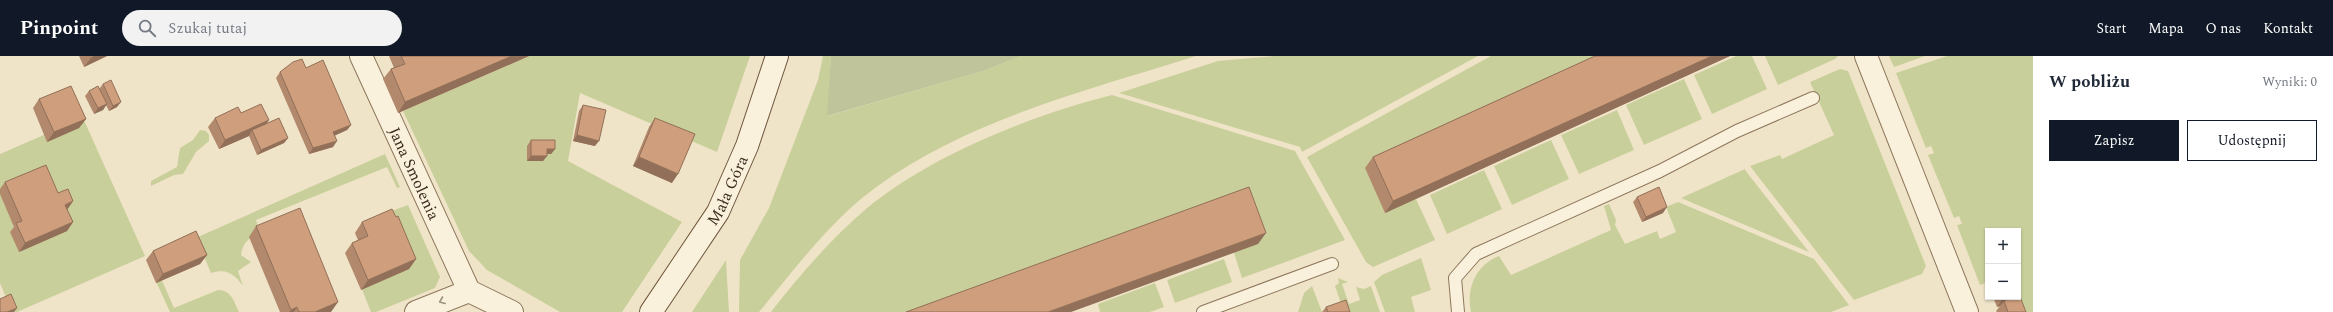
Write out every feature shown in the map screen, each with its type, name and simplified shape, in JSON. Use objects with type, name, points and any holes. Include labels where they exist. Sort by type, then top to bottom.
[{"type":"street","name":"Jana Smolenia","points":[[361,56],[469,291]]},
{"type":"street","name":"Mała Góra","points":[[651,312],[718,212],[747,146],[776,56]]},
{"type":"street","points":[[1866,56],[1967,312]]},
{"type":"street","points":[[416,312],[469,291],[512,312]]},
{"type":"lane","points":[[1458,312],[1455,278],[1476,254],[1660,171],[1737,131],[1813,98]]},
{"type":"lane","points":[[1203,312],[1332,264]]},
{"type":"green space","points":[[529,56],[750,56],[717,152],[580,93],[568,161],[682,222],[622,312],[560,312],[487,270],[469,251],[403,111]]},
{"type":"green space","points":[[823,56],[831,56],[828,116],[983,71],[1021,56],[1196,56],[1030,109],[949,143],[911,164],[858,201],[813,247],[759,312],[739,312],[740,260],[769,208],[818,80]]},
{"type":"green space","points":[[831,56],[1021,56],[983,71],[827,116]]},
{"type":"green space","points":[[1274,56],[1478,56],[1302,152],[1300,147],[1119,93],[1218,61]]},
{"type":"green space","points":[[1491,56],[1612,56],[1366,168],[1385,212],[1416,199],[1435,240],[1373,267],[1366,262],[1307,157]]},
{"type":"green space","points":[[1736,56],[1752,56],[1767,89],[1712,114],[1694,75]]},
{"type":"green space","points":[[1765,56],[1838,56],[1835,59],[1778,85]]},
{"type":"green space","points":[[1889,56],[1925,56],[1894,67]]},
{"type":"green space","points":[[1947,56],[2033,56],[2033,312],[2014,312],[2007,300],[2021,300],[2021,228],[1985,228],[1985,283],[1980,285],[1957,225],[1962,224],[1959,216],[1954,218],[1928,155],[1934,153],[1931,146],[1926,148],[1896,73]]},
{"type":"green space","points":[[1840,69],[1848,71],[1926,266],[1922,274],[1854,300],[1750,166],[1780,155],[1782,159],[1834,135],[1810,82]]},
{"type":"green space","points":[[1684,79],[1702,119],[1644,145],[1626,105]]},
{"type":"green space","points":[[1112,95],[1295,151],[1345,240],[1242,278],[1234,253],[929,312],[771,312],[828,245],[866,209],[891,190],[950,155],[983,140],[1049,114],[1081,103]]},
{"type":"green space","points":[[1617,110],[1634,150],[1579,174],[1561,135]]},
{"type":"green space","points":[[83,118],[145,256],[17,312],[12,312],[0,283],[0,154]]},
{"type":"green space","points":[[200,130],[206,131],[209,135],[209,141],[196,152],[183,174],[174,175],[151,186],[151,181],[177,167],[180,148],[193,140]]},
{"type":"green space","points":[[1551,140],[1569,179],[1512,205],[1494,166]]},
{"type":"green space","points":[[385,154],[400,187],[397,188],[387,167],[256,220],[260,232],[247,241],[243,247],[241,255],[251,262],[238,271],[243,286],[230,273],[221,271],[211,273],[197,240],[153,260],[174,308],[218,290],[222,290],[232,297],[239,312],[170,312],[146,260]]},
{"type":"green space","points":[[1484,170],[1502,209],[1447,234],[1430,195]]},
{"type":"green space","points":[[1745,170],[1809,252],[1681,198]]},
{"type":"green space","points":[[1678,202],[1814,259],[1849,305],[1831,312],[1471,312],[1470,294],[1474,278],[1484,265],[1491,260],[1499,256],[1511,275],[1611,230],[1604,206],[1609,204],[1616,220],[1615,225],[1625,244],[1657,231],[1660,239],[1676,232],[1666,207]]},
{"type":"green space","points":[[408,205],[440,277],[435,288],[376,312],[371,312],[361,287],[386,213]]},
{"type":"green space","points":[[1421,258],[1431,290],[1411,297],[1415,312],[1385,312],[1374,282],[1382,275]]},
{"type":"green space","points":[[1224,259],[1232,282],[1175,303],[1167,280]]},
{"type":"green space","points":[[726,260],[729,312],[692,312]]},
{"type":"green space","points":[[1338,278],[1348,282],[1342,284],[1349,304],[1360,300],[1356,287],[1364,289],[1371,286],[1380,312],[1344,312],[1335,286],[1339,283]]},
{"type":"green space","points":[[1155,283],[1164,307],[1150,312],[1100,312],[1098,304]]},
{"type":"green space","points":[[1312,286],[1322,312],[1298,312],[1304,293]]},
{"type":"building","points":[[401,56],[512,56],[405,102],[391,69],[405,64]]},
{"type":"building","points":[[1595,56],[1712,56],[1393,201],[1373,157]]},
{"type":"building","points":[[302,59],[306,68],[323,60],[351,125],[333,132],[337,141],[313,148],[280,72],[293,62]]},
{"type":"building","points":[[111,80],[121,102],[113,106],[103,84]]},
{"type":"building","points":[[71,86],[86,119],[54,132],[39,99]]},
{"type":"building","points":[[98,86],[107,104],[98,108],[89,91]]},
{"type":"building","points":[[261,104],[269,120],[225,140],[215,118],[238,107],[241,113]]},
{"type":"building","points":[[583,105],[606,110],[599,141],[577,135]]},
{"type":"building","points":[[279,118],[288,138],[261,150],[252,130]]},
{"type":"building","points":[[655,118],[695,134],[678,174],[639,157]]},
{"type":"building","points":[[531,140],[555,140],[555,149],[547,149],[547,156],[531,156]]},
{"type":"building","points":[[46,165],[58,193],[68,189],[73,201],[65,205],[73,222],[25,243],[16,223],[22,221],[5,182]]},
{"type":"building","points":[[1249,187],[1266,233],[1048,312],[906,312]]},
{"type":"building","points":[[1659,187],[1667,207],[1646,217],[1637,197]]},
{"type":"building","points":[[300,208],[338,302],[315,312],[299,312],[297,307],[291,310],[256,226]]},
{"type":"building","points":[[392,209],[396,217],[398,216],[416,259],[368,280],[352,243],[368,236],[362,222]]},
{"type":"building","points":[[196,231],[207,255],[163,274],[153,251]]},
{"type":"building","points":[[11,294],[17,308],[7,312],[0,312],[0,299]]},
{"type":"building","points":[[2021,299],[2026,312],[2008,312],[2004,301]]},
{"type":"building","points":[[1346,300],[1350,312],[1328,312],[1326,307]]}]
